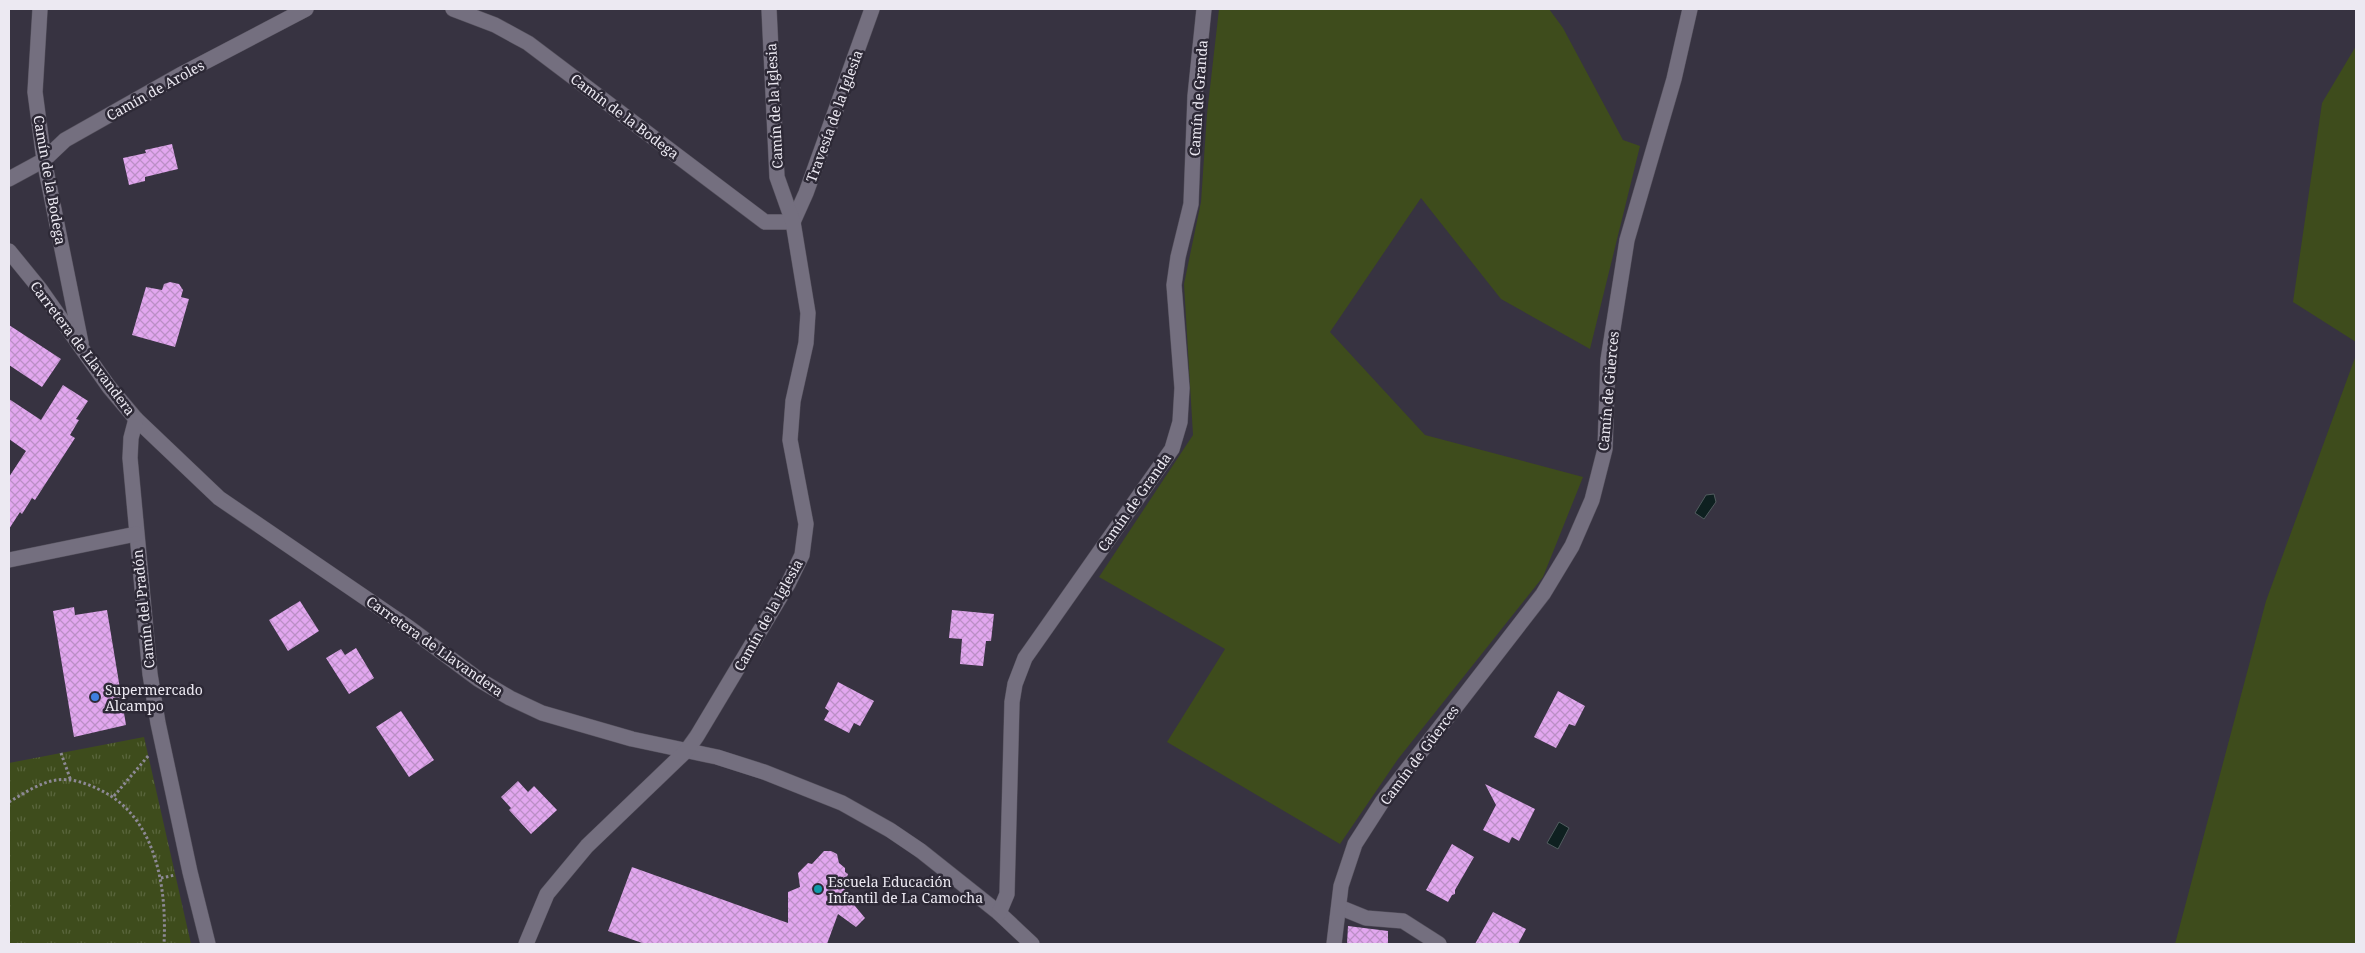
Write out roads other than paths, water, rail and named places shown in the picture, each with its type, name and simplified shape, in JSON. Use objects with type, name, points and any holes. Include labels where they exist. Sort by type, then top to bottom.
[{"type":"street","name":"Camín de la Bodega","points":[[40,9],[35,92],[44,160],[82,350]]},
{"type":"street","name":"Camín de Aroles","points":[[9,179],[44,160],[65,140],[180,75],[306,9]]},
{"type":"street","name":"Camín de la Bodega","points":[[453,9],[495,25],[528,43],[766,222],[793,222]]},
{"type":"street","name":"Camín de la Iglesia","points":[[526,944],[547,894],[587,846],[687,750],[697,736],[788,584],[802,555],[806,524],[790,440],[794,401],[806,342],[808,313],[793,222],[777,178],[769,9]]},
{"type":"street","name":"Travesía de la Iglesia","points":[[793,222],[806,193],[872,9]]},
{"type":"street","name":"Camín de Granda","points":[[998,913],[1007,894],[1012,702],[1015,684],[1025,658],[1172,449],[1180,422],[1182,388],[1174,285],[1178,257],[1191,204],[1195,96],[1204,9]]},
{"type":"street","name":"Camín de Güerces","points":[[1334,944],[1341,886],[1355,844],[1382,802],[1543,594],[1572,546],[1592,500],[1604,449],[1608,360],[1628,240],[1674,79],[1690,9]]},
{"type":"street","name":"Carretera de Llavandera","points":[[9,251],[136,419],[219,498],[408,627],[478,679],[510,698],[542,713],[632,739],[717,757],[764,772],[842,803],[890,830],[921,851],[998,913],[1032,944]]},
{"type":"street","name":"Camín del Pradón","points":[[136,419],[131,438],[130,458],[150,674],[163,751],[208,944]]},
{"type":"street","points":[[9,560],[136,534]]},
{"type":"street","points":[[1338,907],[1366,918],[1403,921],[1439,944]]},
{"type":"place","name":"Supermercado Alcampo","points":[[95,697]]},
{"type":"place","name":"Escuela Educación Infantil de La Camocha","points":[[818,889]]}]
